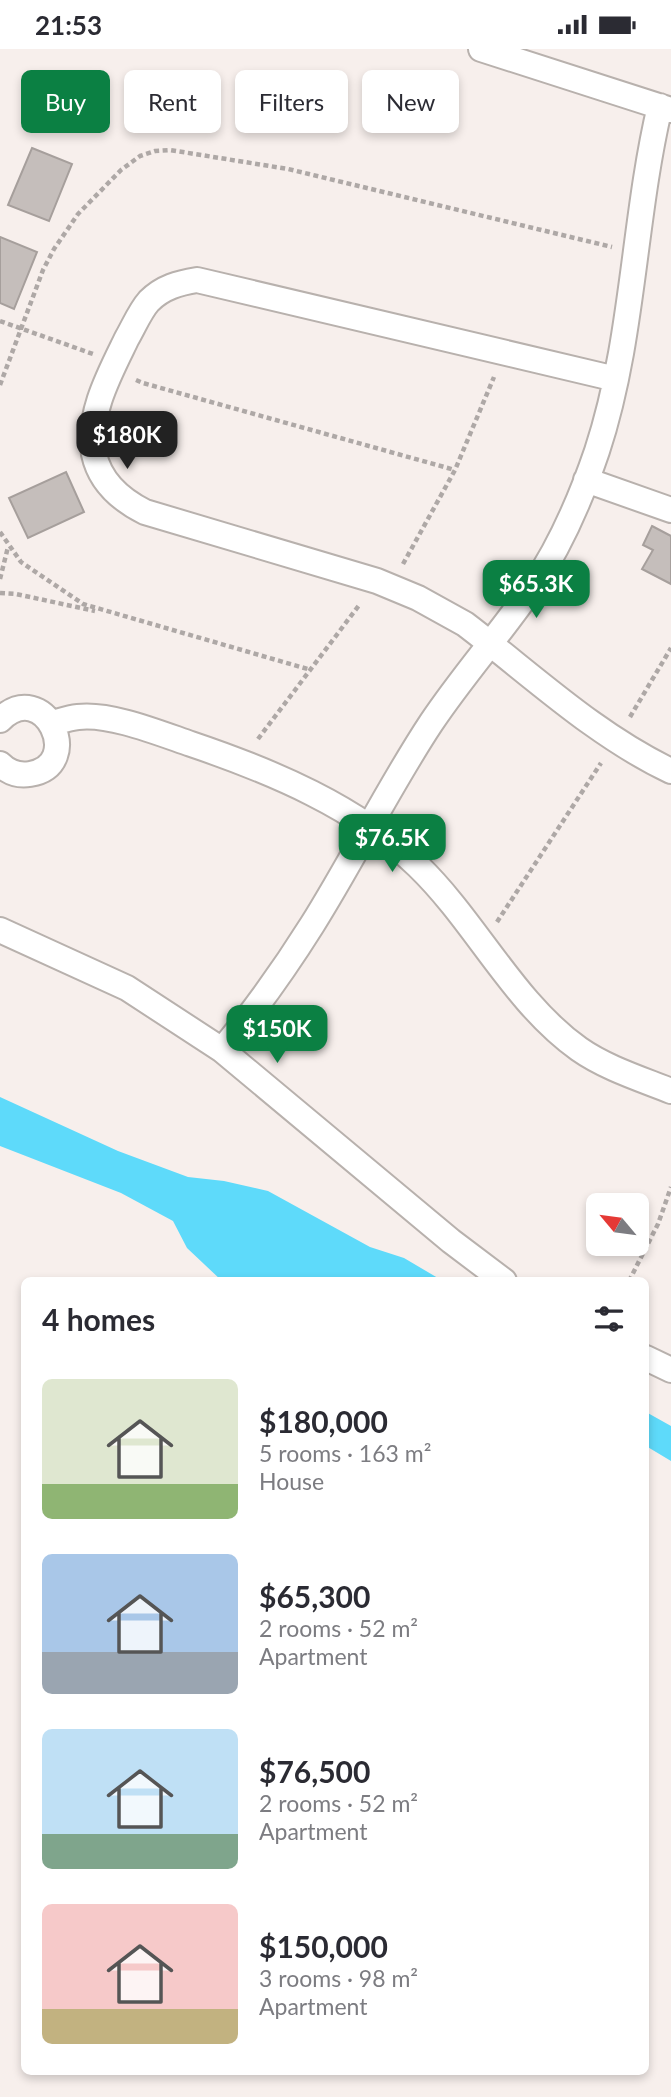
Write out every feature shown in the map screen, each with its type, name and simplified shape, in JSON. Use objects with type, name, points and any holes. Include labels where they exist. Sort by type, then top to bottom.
[{"type":"street","points":[[222,1050],[254,1011],[297,949],[432,722],[549,560],[563,535],[586,480],[607,417],[616,379],[636,253],[644,181],[666,108],[481,49]]},
{"type":"street","points":[[616,379],[197,280],[163,289],[148,302],[113,367],[96,415],[92,435],[94,456],[101,474],[113,491],[128,504],[145,512],[384,583],[454,618],[491,643],[616,740],[671,771]]},
{"type":"street","points":[[586,480],[671,510]]},
{"type":"street","points":[[0,720],[6,715],[26,709],[45,716],[52,723],[58,743],[56,753],[43,769],[34,774],[13,773],[0,764]]},
{"type":"street","points":[[52,723],[78,717],[105,719],[170,737],[240,762],[309,793],[369,825],[417,865],[443,892],[543,1018],[561,1035],[598,1061],[671,1091]]},
{"type":"street","points":[[0,930],[127,988],[222,1050],[451,1241],[499,1277]]},
{"type":"street","points":[[649,1359],[671,1370]]},
{"type":"path","points":[[0,385],[43,269],[72,223],[121,170],[140,156],[155,151],[170,150],[266,164],[636,253]]},
{"type":"path","points":[[0,321],[101,357],[113,367],[143,383],[455,470]]},
{"type":"path","points":[[240,762],[311,670],[384,583],[455,470],[504,353]]},
{"type":"path","points":[[0,532],[21,562],[83,604],[311,670]]},
{"type":"path","points":[[0,579],[8,547]]},
{"type":"path","points":[[0,593],[115,615]]},
{"type":"path","points":[[483,944],[616,740],[671,647]]},
{"type":"path","points":[[631,1277],[658,1224],[671,1187]]},
{"type":"water","points":[[0,1097],[118,1151],[188,1177],[224,1181],[268,1191],[370,1247],[404,1258],[436,1277],[218,1277],[187,1248],[173,1221],[121,1193],[0,1146]]},
{"type":"water","points":[[649,1414],[671,1426],[671,1461],[649,1448]]},
{"type":"building","points":[[32,148],[72,164],[49,221],[8,205]]},
{"type":"building","points":[[0,237],[37,252],[14,309],[0,303]]},
{"type":"building","points":[[66,472],[84,512],[28,538],[9,498]]},
{"type":"building","points":[[652,526],[671,536],[671,584],[642,569],[653,550],[643,545]]}]
